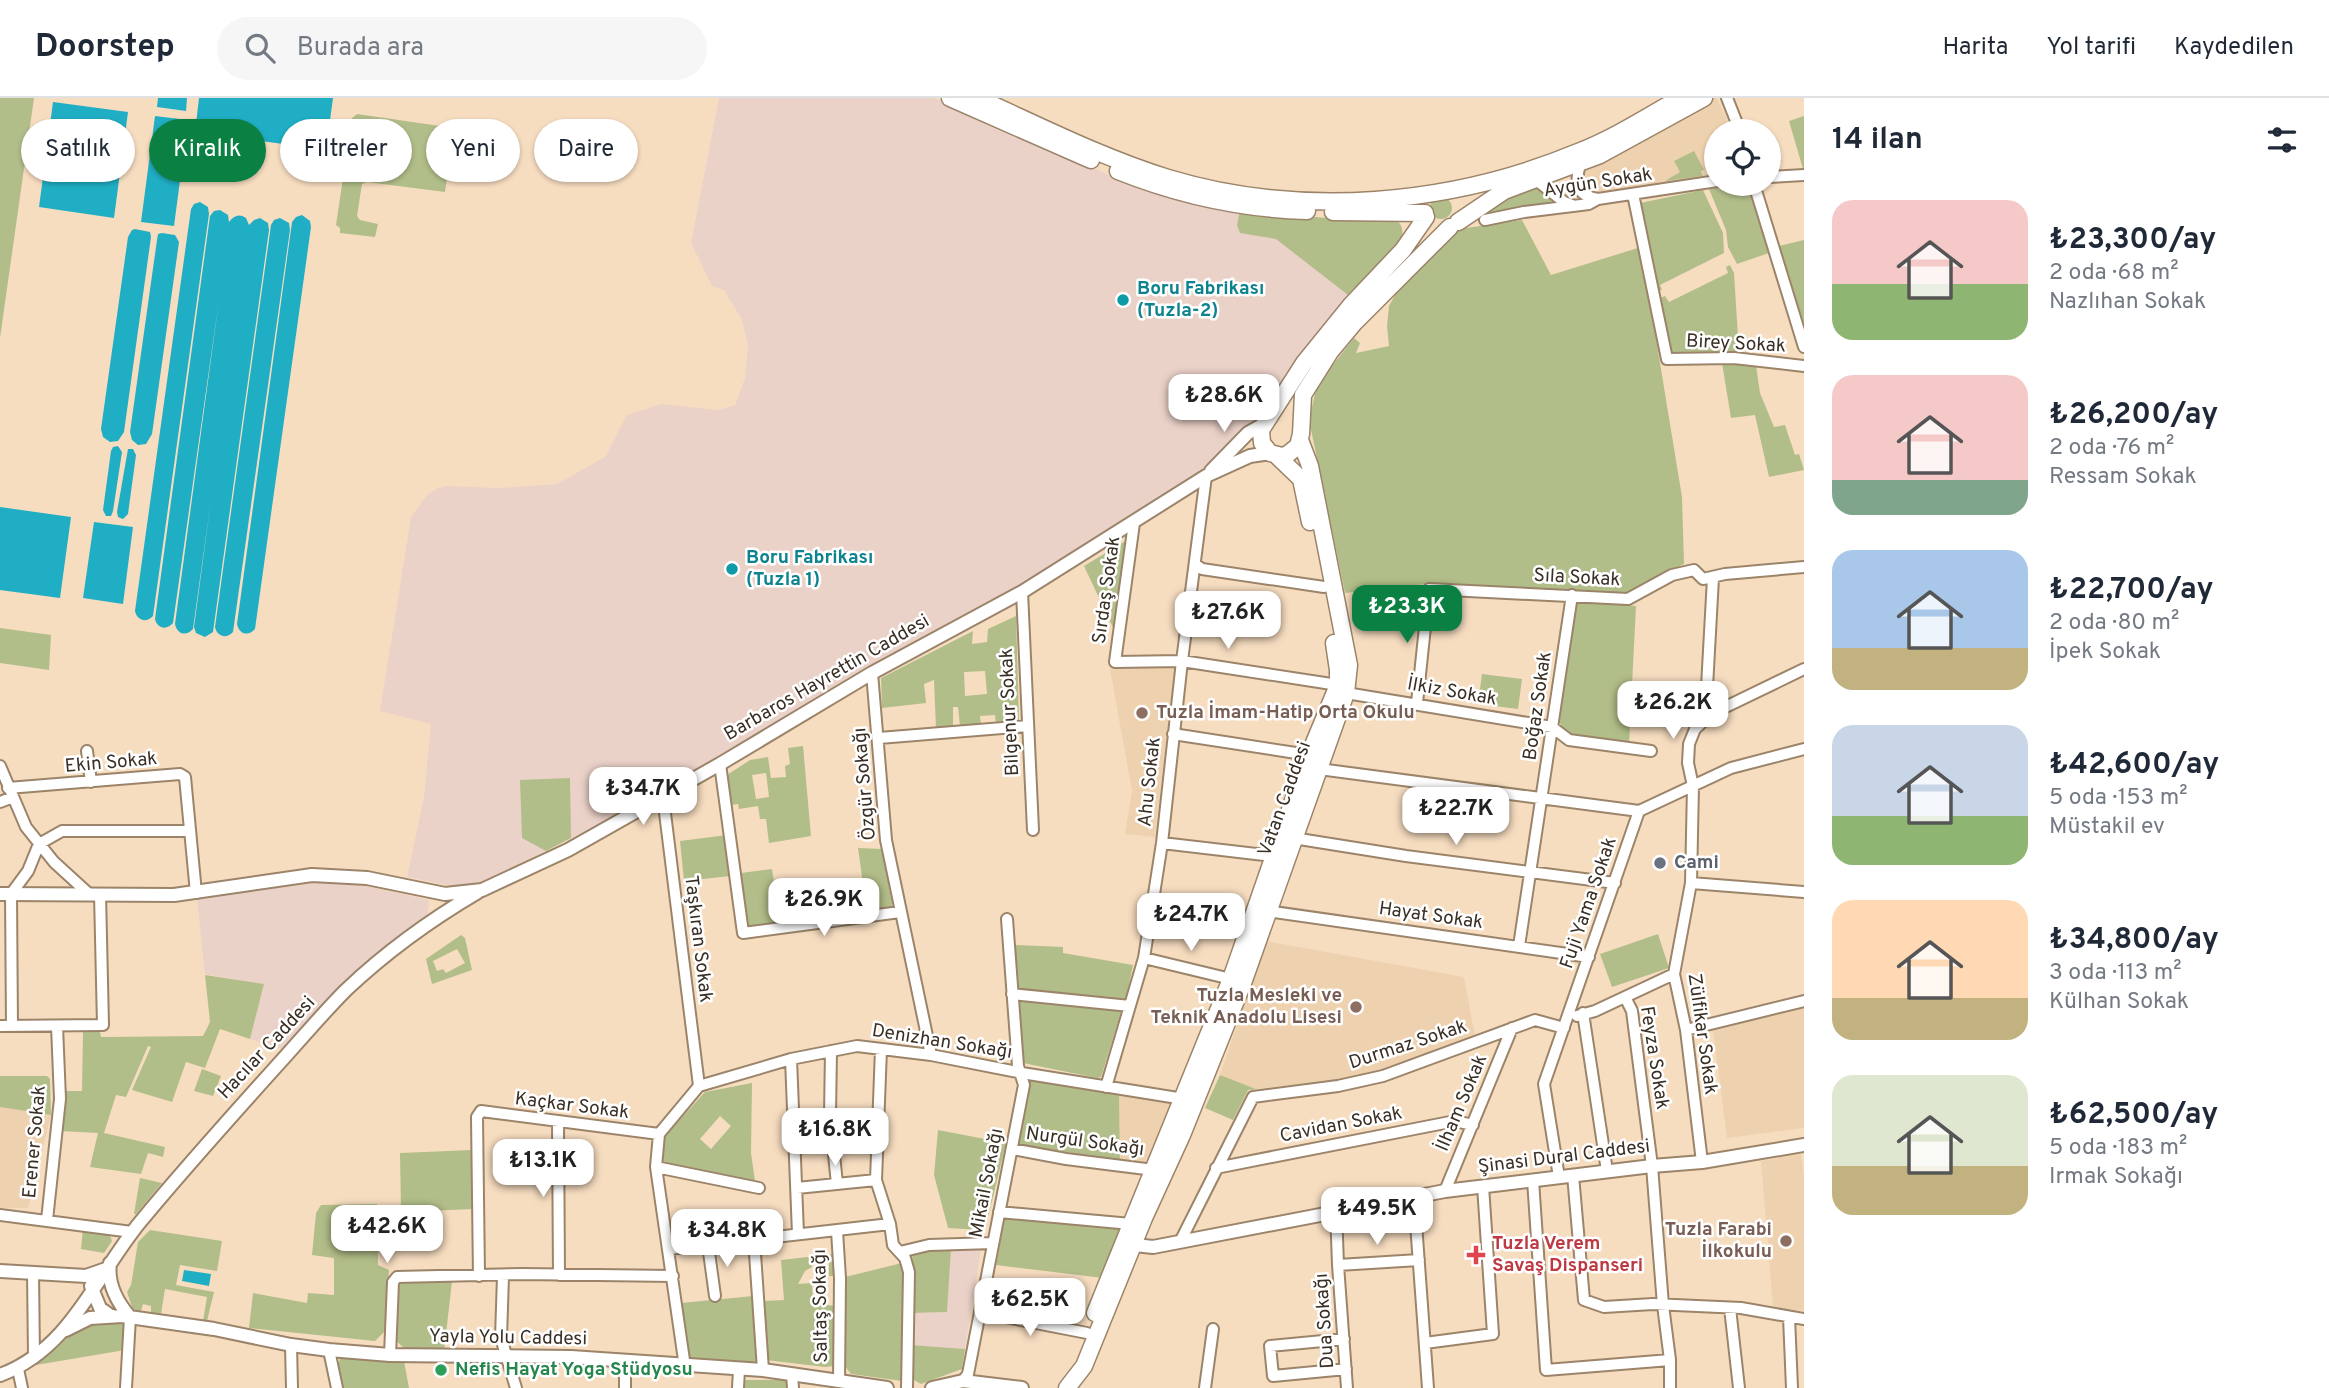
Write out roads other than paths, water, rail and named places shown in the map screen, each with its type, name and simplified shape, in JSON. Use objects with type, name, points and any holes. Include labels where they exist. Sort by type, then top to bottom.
[{"type":"main road","points":[[950,98],[1105,166],[1178,192],[1282,209],[1425,215],[1440,229],[1454,225],[1461,211],[1460,204],[1453,195],[1439,192],[1428,200],[1425,215],[1406,246],[1304,363],[1260,436],[1262,443],[1273,454],[1282,456],[1294,451],[1300,434],[1303,395],[1329,352],[1363,314],[1454,225],[1494,197],[1535,179],[1580,164],[1640,135],[1704,98]]},
{"type":"main road","points":[[978,98],[1136,167],[1204,186],[1309,201],[1372,200],[1439,192],[1498,180],[1569,156],[1606,139],[1659,103],[1680,98]]},
{"type":"main road","points":[[1398,212],[1410,227],[1406,246]]},
{"type":"main road","points":[[1267,421],[1275,416],[1286,416],[1300,434]]},
{"type":"main road","name":"Vatan Caddesi","points":[[1053,1388],[1078,1356],[1215,1054],[1319,769],[1349,665],[1310,466],[1300,434]]},
{"type":"main road","name":"Vatan Caddesi","points":[[1066,1388],[1084,1366],[1128,1244],[1131,1224],[1184,1100],[1231,979],[1309,755],[1342,689],[1301,479],[1273,454]]},
{"type":"street","points":[[1727,98],[1735,119]]},
{"type":"street","points":[[1580,164],[1576,180],[1579,189],[1590,198],[1598,199]]},
{"type":"street","points":[[1781,176],[1804,174]]},
{"type":"street","points":[[1535,179],[1564,202],[1574,206]]},
{"type":"street","name":"Aygün Sokak","points":[[1485,220],[1704,183]]},
{"type":"street","name":"Birey Sokak","points":[[1633,194],[1667,359],[1734,358],[1804,366]]},
{"type":"street","points":[[1758,196],[1804,347]]},
{"type":"street","points":[[1206,476],[1248,433],[1267,421]]},
{"type":"street","points":[[1206,476],[1250,456],[1273,454]]},
{"type":"street","name":"Barbaros Hayrettin Caddesi","points":[[5,894],[195,893],[312,875],[367,878],[445,894],[482,890],[568,849],[663,797],[872,673],[1022,592],[1206,476]]},
{"type":"street","name":"Ahu Sokak","points":[[1106,1087],[1144,958],[1206,476]]},
{"type":"street","name":"Sırdaş Sokak","points":[[1115,662],[1134,523]]},
{"type":"street","points":[[1195,564],[1202,569],[1324,587]]},
{"type":"street","name":"Sıla Sokak","points":[[1416,703],[1429,589],[1628,599],[1672,575],[1694,570],[1703,579],[1724,574],[1804,567]]},
{"type":"street","points":[[1713,578],[1706,705],[1711,714],[1804,669]]},
{"type":"street","name":"Bilgenur Sokak","points":[[1022,592],[1033,830]]},
{"type":"street","name":"Boğaz Sokak","points":[[1519,946],[1572,595]]},
{"type":"street","name":"İlkiz Sokak","points":[[1115,662],[1182,661],[1282,674],[1342,689],[1552,727],[1569,740],[1651,751]]},
{"type":"street","name":"Özgür Sokağı","points":[[872,673],[886,840],[931,1055]]},
{"type":"street","name":"Zülfikar Sokak","points":[[1702,1162],[1686,1030],[1674,974],[1691,883],[1693,786],[1688,763],[1689,744],[1695,729],[1711,714]]},
{"type":"street","points":[[879,738],[1028,726]]},
{"type":"street","points":[[1173,734],[1309,755]]},
{"type":"street","points":[[1319,769],[1639,811],[1731,768],[1804,748]]},
{"type":"street","points":[[87,751],[91,782]]},
{"type":"street","points":[[720,764],[743,933],[900,912]]},
{"type":"street","points":[[0,766],[26,827],[54,862],[94,894],[103,1025],[0,1026]]},
{"type":"street","name":"Ekin Sokak","points":[[0,802],[10,793],[180,774],[185,777],[195,893]]},
{"type":"street","name":"Taşkıran Sokak","points":[[663,797],[699,1086]]},
{"type":"street","name":"Fuji Yama Sokak","points":[[1559,1177],[1544,1084],[1639,811]]},
{"type":"street","points":[[12,1026],[5,894],[28,871],[39,844],[62,831],[190,831]]},
{"type":"street","points":[[1293,838],[1406,856],[1615,883]]},
{"type":"street","points":[[1161,842],[1273,856]]},
{"type":"street","points":[[1691,883],[1804,892]]},
{"type":"street","name":"Hacılar Caddesi","points":[[66,1330],[91,1297],[108,1266],[132,1232],[230,1117],[346,990],[394,949],[482,890]]},
{"type":"street","name":"Hayat Sokak","points":[[1267,911],[1589,957]]},
{"type":"street","name":"Mikail Sokağı","points":[[963,1381],[968,1374],[1024,1085],[1018,1066],[1007,919]]},
{"type":"street","points":[[1144,958],[1231,979]]},
{"type":"street","points":[[1564,1026],[1583,1013],[1595,1011],[1674,974]]},
{"type":"street","points":[[1013,994],[1130,1006]]},
{"type":"street","name":"Feyza Sokak","points":[[1625,998],[1632,1011],[1652,1166],[1670,1360],[1670,1388]]},
{"type":"street","points":[[1686,1030],[1804,1000]]},
{"type":"street","points":[[1583,1013],[1607,1171]]},
{"type":"street","name":"Durmaz Sokak","points":[[1180,1242],[1253,1097],[1338,1086],[1383,1076],[1535,1020],[1564,1026]]},
{"type":"street","name":"Erener Sokak","points":[[47,1220],[60,1099],[57,1026]]},
{"type":"street","name":"İlham Sokak","points":[[1445,1191],[1513,1028]]},
{"type":"street","name":"Denizhan Sokağı","points":[[699,1086],[791,1059],[857,1046],[931,1055],[1184,1100]]},
{"type":"street","points":[[881,1049],[876,1180],[890,1223],[893,1245],[900,1252],[909,1272],[907,1388]]},
{"type":"street","points":[[831,1051],[830,1115],[837,1184]]},
{"type":"street","points":[[791,1059],[798,1234]]},
{"type":"street","points":[[685,1367],[656,1167],[659,1134],[699,1086]]},
{"type":"street","name":"Kaçkar Sokak","points":[[478,1276],[477,1117],[481,1111],[659,1134]]},
{"type":"street","name":"Cavidan Sokak","points":[[1216,1168],[1455,1121],[1472,1125]]},
{"type":"street","points":[[558,1122],[559,1275]]},
{"type":"street","name":"Şinasi Dural Caddesi","points":[[1128,1244],[1153,1247],[1445,1191],[1702,1162],[1804,1145]]},
{"type":"street","name":"Nurgül Sokağı","points":[[1012,1149],[1154,1170]]},
{"type":"street","points":[[656,1167],[759,1188]]},
{"type":"street","points":[[1573,1175],[1584,1300],[1604,1307],[1653,1304],[1730,1308],[1804,1319]]},
{"type":"street","points":[[797,1188],[876,1180]]},
{"type":"street","points":[[1533,1180],[1546,1370],[1670,1360]]},
{"type":"street","points":[[1424,1343],[1493,1334],[1483,1186]]},
{"type":"street","points":[[1414,1196],[1428,1388]]},
{"type":"street","name":"Dua Sokağı","points":[[1336,1210],[1347,1388]]},
{"type":"street","points":[[999,1212],[1131,1224]]},
{"type":"street","points":[[0,1215],[132,1232]]},
{"type":"street","points":[[668,1249],[890,1223]]},
{"type":"street","name":"Saltaş Sokağı","points":[[837,1231],[840,1278],[839,1381]]},
{"type":"street","points":[[754,1239],[763,1370]]},
{"type":"street","points":[[900,1252],[929,1245],[993,1244]]},
{"type":"street","points":[[708,1245],[715,1296]]},
{"type":"street","points":[[1338,1265],[1419,1260]]},
{"type":"street","points":[[0,1271],[92,1276],[108,1266],[112,1287],[130,1317],[126,1388]]},
{"type":"street","points":[[33,1272],[34,1358]]},
{"type":"street","points":[[80,1276],[89,1283],[91,1297],[111,1316]]},
{"type":"street","points":[[503,1276],[501,1338],[516,1388]]},
{"type":"street","points":[[390,1355],[393,1282],[397,1277],[673,1276]]},
{"type":"street","points":[[91,1297],[106,1294],[120,1304]]},
{"type":"street","points":[[1730,1308],[1739,1388]]},
{"type":"street","points":[[980,1312],[1087,1334]]},
{"type":"street","name":"Yayla Yolu Caddesi","points":[[66,1330],[90,1318],[130,1317],[329,1350],[390,1355],[519,1356],[763,1370],[887,1388]]},
{"type":"street","points":[[1788,1317],[1792,1388]]},
{"type":"street","points":[[1205,1388],[1213,1329]]},
{"type":"street","points":[[0,1375],[18,1369],[66,1330]]},
{"type":"street","points":[[1344,1339],[1270,1346],[1273,1376],[1346,1369]]},
{"type":"street","points":[[291,1345],[292,1388]]},
{"type":"street","points":[[329,1350],[337,1388]]},
{"type":"street","points":[[625,1362],[625,1388]]},
{"type":"street","points":[[18,1369],[22,1388]]},
{"type":"street","points":[[738,1388],[739,1369]]},
{"type":"street","points":[[792,1374],[793,1388]]},
{"type":"street","points":[[932,1388],[963,1381],[1022,1388]]},
{"type":"water","points":[[158,98],[187,98],[186,111],[157,107]]},
{"type":"water","points":[[199,98],[333,98],[330,119],[280,119],[280,144],[266,142],[266,119],[197,119]]},
{"type":"water","points":[[53,102],[128,112],[127,119],[51,119]]},
{"type":"water","points":[[155,116],[180,119],[155,119]]},
{"type":"water","points":[[149,161],[149,182],[180,182],[174,226],[141,222]]},
{"type":"water","points":[[42,182],[119,182],[114,218],[39,207]]},
{"type":"water","points":[[200,202],[208,207],[209,214],[153,616],[142,620],[135,611],[191,209],[194,204]]},
{"type":"water","points":[[220,210],[228,215],[229,222],[239,215],[246,218],[249,225],[260,218],[268,223],[269,230],[213,632],[205,637],[196,633],[194,627],[211,500],[193,629],[182,633],[175,624],[219,300],[173,623],[162,627],[155,619],[210,216],[214,211]]},
{"type":"water","points":[[302,215],[310,221],[311,227],[255,629],[244,633],[237,624],[292,222]]},
{"type":"water","points":[[280,218],[289,223],[290,230],[233,632],[223,636],[215,627],[271,225],[274,220]]},
{"type":"water","points":[[135,229],[150,232],[151,237],[124,432],[118,441],[110,442],[103,437],[101,429],[128,237]]},
{"type":"water","points":[[158,234],[175,235],[179,242],[152,434],[146,444],[138,445],[132,440],[130,432],[157,240]]},
{"type":"water","points":[[118,446],[122,452],[113,511],[111,516],[106,516],[103,510],[111,451]]},
{"type":"water","points":[[128,449],[133,449],[136,455],[128,514],[123,519],[118,517],[117,512]]},
{"type":"water","points":[[0,507],[71,517],[60,598],[0,590]]},
{"type":"water","points":[[94,522],[133,527],[123,604],[83,598]]},
{"type":"water","points":[[184,1270],[211,1274],[209,1286],[182,1281]]},
{"type":"place","name":"Boru Fabrikası (Tuzla-2)","points":[[1123,300]]},
{"type":"place","name":"Boru Fabrikası (Tuzla 1)","points":[[732,569]]},
{"type":"place","name":"Tuzla İmam-Hatip Orta Okulu","points":[[1142,713]]},
{"type":"place","name":"Cami","points":[[1660,863]]},
{"type":"place","name":"Tuzla Mesleki ve Teknik Anadolu Lisesi","points":[[1356,1007]]},
{"type":"place","name":"Tuzla Farabi İlkokulu","points":[[1786,1241]]},
{"type":"place","name":"Tuzla Verem Savaş Dispanseri","points":[[1476,1255]]},
{"type":"place","name":"Nefis Hayat Yoga Stüdyosu","points":[[441,1370]]}]
